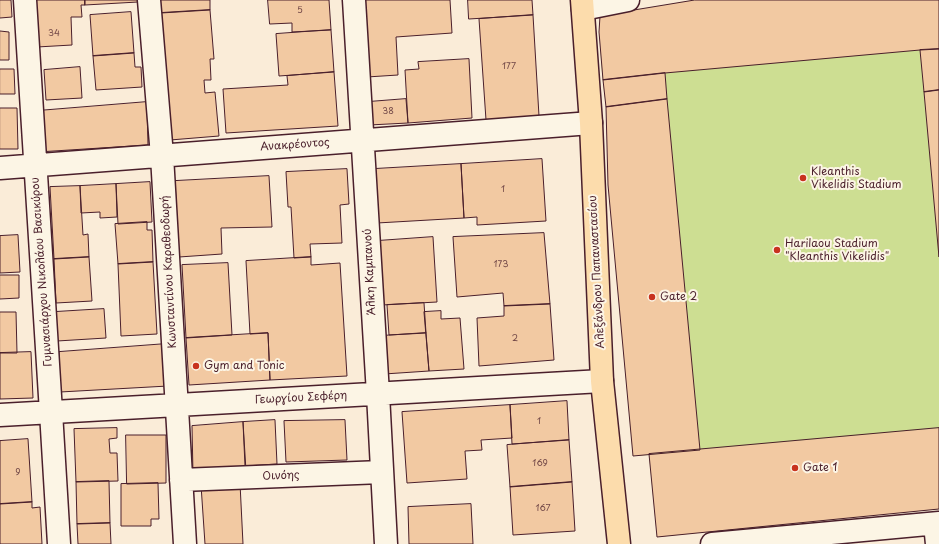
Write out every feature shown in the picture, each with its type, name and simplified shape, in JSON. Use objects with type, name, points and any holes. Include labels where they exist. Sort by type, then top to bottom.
[{"type":"main road","name":"Αλεξάνδρου Παπαναστασίου","points":[[583,4],[591,123],[602,381],[619,544]]},
{"type":"street","name":"Γυμνασιάρχου Νικολάου Βασικύρου","points":[[25,0],[59,544]]},
{"type":"street","name":"Κωνσταντίνου Καραθεοδωρή","points":[[150,0],[162,156],[185,544]]},
{"type":"street","name":"Άλκη Καμπανού","points":[[354,0],[386,544]]},
{"type":"street","points":[[583,4],[628,0]]},
{"type":"street","name":"Ανακρέοντος","points":[[0,168],[591,123]]},
{"type":"street","name":"Γεωργίου Σεφέρη","points":[[0,415],[602,381]]},
{"type":"street","name":"Οινόης","points":[[181,480],[382,472]]},
{"type":"street","points":[[712,544],[937,530]]},
{"type":"green space","name":"Harilaou Stadium \"Kleanthis Vikelidis\"","points":[[695,0],[939,0],[939,509],[657,537],[649,455],[633,456],[616,269],[606,107],[601,62],[600,16]]},
{"type":"building","points":[[0,0],[11,0],[12,17],[0,18]]},
{"type":"building","points":[[31,0],[85,0],[85,5],[81,5],[82,17],[71,17],[72,45],[37,47]]},
{"type":"building","points":[[85,0],[138,0],[138,2],[85,5]]},
{"type":"building","points":[[160,0],[210,0],[210,10],[161,13]]},
{"type":"building","points":[[268,0],[329,0],[331,30],[292,32],[292,23],[270,24]]},
{"type":"building","points":[[362,0],[450,0],[452,33],[396,37],[398,75],[367,77]]},
{"type":"building","points":[[468,0],[532,0],[533,15],[469,19]]},
{"type":"building","points":[[695,0],[939,0],[939,49],[665,73],[603,80],[599,32],[600,16]]},
{"type":"building","points":[[210,10],[214,59],[210,59],[211,80],[204,80],[205,93],[215,92],[219,136],[170,140],[161,13]]},
{"type":"building","points":[[131,12],[134,53],[93,56],[90,15]]},
{"type":"building","points":[[533,15],[539,116],[486,120],[479,19]]},
{"type":"building","points":[[331,30],[334,72],[279,76],[276,34]]},
{"type":"building","points":[[0,31],[9,32],[9,60],[0,60]]},
{"type":"building","points":[[939,49],[939,90],[924,92],[920,50]]},
{"type":"building","points":[[134,53],[135,67],[141,67],[142,87],[96,90],[93,56]]},
{"type":"building","points":[[469,59],[472,118],[408,123],[405,70],[419,69],[418,62]]},
{"type":"building","points":[[80,67],[82,98],[46,100],[44,70]]},
{"type":"building","points":[[0,69],[14,69],[15,94],[0,94]]},
{"type":"building","points":[[334,72],[338,126],[226,133],[223,89],[288,85],[287,76]]},
{"type":"building","points":[[665,73],[667,99],[606,107],[603,80]]},
{"type":"building","points":[[939,90],[939,257],[924,92]]},
{"type":"building","points":[[406,99],[408,123],[369,125],[368,102]]},
{"type":"building","name":"Gate 2","points":[[667,99],[700,450],[633,456],[608,185],[606,107]]},
{"type":"building","points":[[147,102],[148,145],[38,152],[37,111]]},
{"type":"building","points":[[0,108],[17,108],[18,149],[0,149]]},
{"type":"building","points":[[542,159],[546,221],[477,225],[477,217],[464,218],[461,164]]},
{"type":"building","points":[[461,164],[464,218],[377,223],[374,169]]},
{"type":"building","points":[[347,169],[349,204],[340,205],[342,243],[310,244],[311,257],[294,258],[291,207],[288,207],[286,172]]},
{"type":"building","points":[[269,176],[272,227],[221,228],[222,254],[179,257],[175,181]]},
{"type":"building","points":[[150,182],[152,222],[118,224],[116,184]]},
{"type":"building","points":[[116,184],[117,217],[100,218],[100,212],[81,213],[80,186]]},
{"type":"building","points":[[80,186],[83,235],[88,234],[89,257],[54,259],[50,187]]},
{"type":"building","points":[[147,222],[147,230],[152,230],[153,262],[118,264],[115,224]]},
{"type":"building","points":[[544,233],[550,304],[504,306],[503,293],[457,297],[453,237]]},
{"type":"building","points":[[18,235],[20,272],[0,273],[0,236]]},
{"type":"building","points":[[433,237],[437,302],[382,305],[377,241]]},
{"type":"building","points":[[89,257],[92,301],[56,303],[54,259]]},
{"type":"building","points":[[311,257],[311,265],[340,263],[347,376],[270,380],[268,333],[250,334],[246,261]]},
{"type":"building","points":[[153,262],[157,334],[121,336],[118,264]]},
{"type":"building","points":[[228,263],[232,335],[186,338],[182,265]]},
{"type":"building","points":[[0,275],[19,275],[19,298],[0,299]]},
{"type":"building","points":[[424,303],[426,333],[389,335],[387,305]]},
{"type":"building","points":[[550,304],[554,360],[479,366],[477,318],[504,316],[504,306]]},
{"type":"building","points":[[104,309],[106,338],[57,341],[55,312]]},
{"type":"building","points":[[441,311],[441,319],[460,318],[464,369],[429,371],[424,312]]},
{"type":"building","points":[[0,312],[16,312],[17,353],[0,353]]},
{"type":"building","points":[[268,333],[270,380],[189,385],[186,338]]},
{"type":"building","points":[[426,333],[429,371],[384,374],[381,336]]},
{"type":"building","points":[[166,344],[168,386],[60,392],[59,352]]},
{"type":"building","points":[[31,352],[33,398],[0,399],[0,353]]},
{"type":"building","points":[[567,401],[569,440],[512,444],[510,405]]},
{"type":"building","points":[[510,405],[512,438],[481,440],[482,450],[465,451],[467,479],[407,483],[402,412]]},
{"type":"building","points":[[275,420],[277,464],[245,466],[243,422]]},
{"type":"building","points":[[345,420],[347,460],[286,462],[284,421]]},
{"type":"building","points":[[243,422],[246,471],[193,475],[192,426]]},
{"type":"building","points":[[117,428],[117,438],[109,439],[110,453],[117,453],[118,481],[76,482],[74,429]]},
{"type":"building","name":"Gate 1","points":[[939,428],[939,509],[657,537],[649,454]]},
{"type":"building","points":[[126,435],[166,435],[166,483],[127,484]]},
{"type":"building","points":[[28,439],[32,502],[0,504],[0,441]]},
{"type":"building","points":[[569,440],[572,482],[510,487],[507,445]]},
{"type":"building","points":[[109,481],[110,523],[77,524],[76,482]]},
{"type":"building","points":[[572,482],[575,531],[513,535],[510,487]]},
{"type":"building","points":[[158,483],[159,519],[151,519],[151,526],[121,526],[121,484]]},
{"type":"building","points":[[240,483],[243,544],[205,544],[201,485]]},
{"type":"building","points":[[32,502],[32,508],[40,507],[42,544],[0,544],[0,504]]},
{"type":"building","points":[[471,504],[473,544],[409,544],[408,507]]},
{"type":"building","points":[[110,523],[111,544],[78,544],[77,524]]},
{"type":"place","name":"Kleanthis Vikelidis Stadium","points":[[803,178]]},
{"type":"place","name":"Harilaou Stadium \"Kleanthis Vikelidis\"","points":[[777,250]]},
{"type":"place","name":"Gate 2","points":[[652,297]]},
{"type":"place","name":"Gym and Tonic","points":[[196,366]]},
{"type":"place","name":"Gate 1","points":[[795,468]]}]
